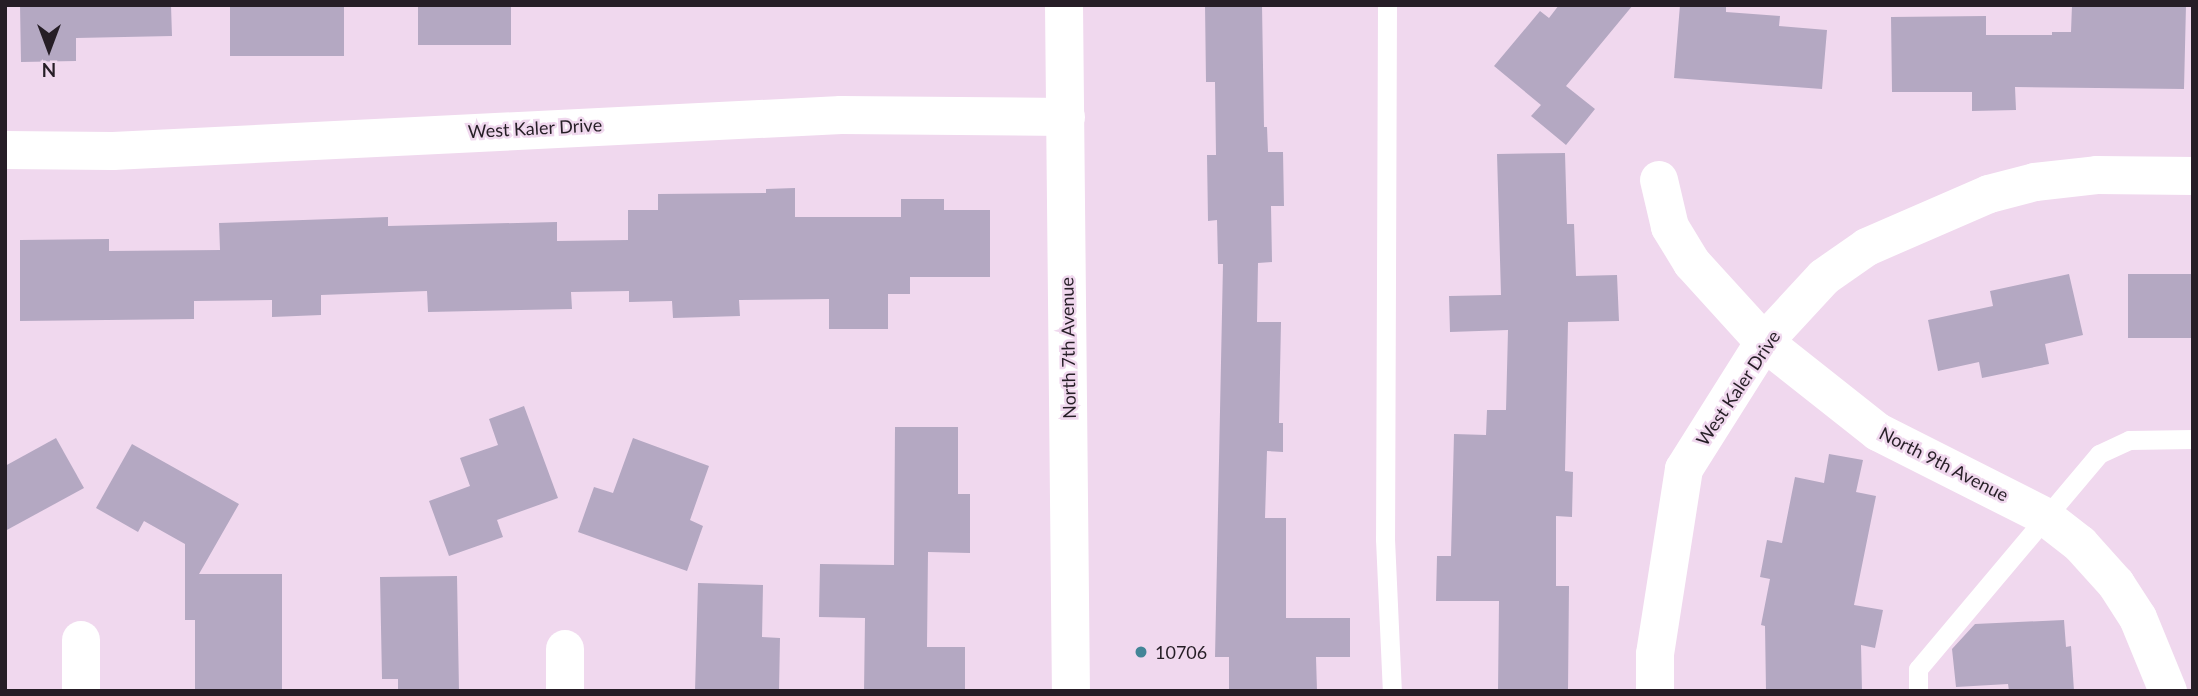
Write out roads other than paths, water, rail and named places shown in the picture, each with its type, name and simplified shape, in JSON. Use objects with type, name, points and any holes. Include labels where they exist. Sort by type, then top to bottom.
[{"type":"street","name":"North 7th Avenue","points":[[1064,5],[1071,691]]},
{"type":"street","name":"West Kaler Drive","points":[[5,150],[113,151],[570,126],[841,115],[1066,117]]},
{"type":"street","name":"West Kaler Drive","points":[[1655,691],[1654,654],[1684,469],[1764,342],[1824,277],[1867,247],[1989,194],[2035,182],[2097,175],[2193,176]]},
{"type":"street","name":"North 9th Avenue","points":[[1659,180],[1670,227],[1692,263],[1764,342],[1878,432],[2044,516],[2080,544],[2116,584],[2138,618],[2168,691]]},
{"type":"street","points":[[81,640],[81,691]]},
{"type":"street","points":[[565,649],[565,691]]},
{"type":"lane","points":[[1387,5],[1385,539],[1392,691]]},
{"type":"lane","points":[[1918,691],[1918,669],[2044,516],[2099,454],[2129,440],[2193,439]]},
{"type":"place","name":"10706","points":[[1141,652]]}]
